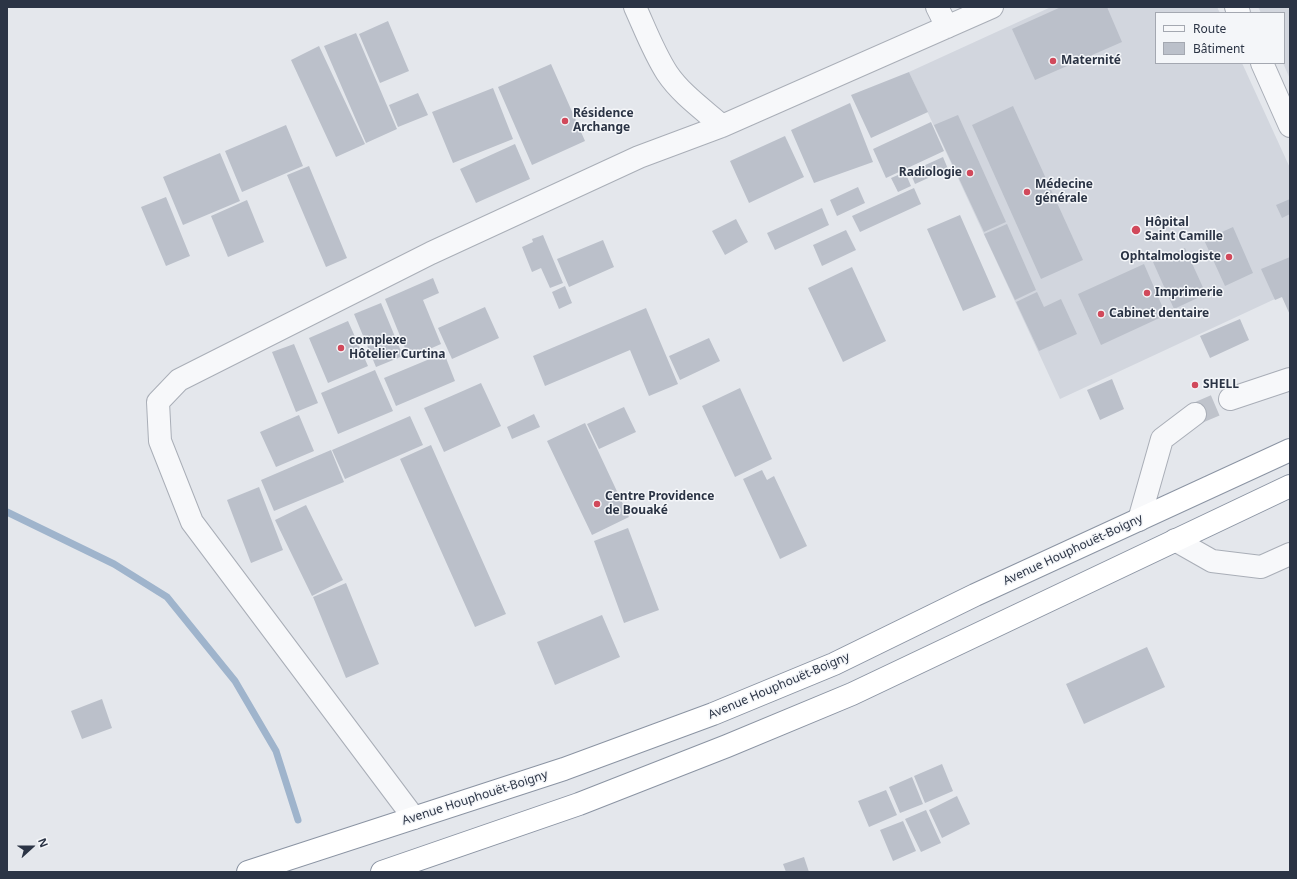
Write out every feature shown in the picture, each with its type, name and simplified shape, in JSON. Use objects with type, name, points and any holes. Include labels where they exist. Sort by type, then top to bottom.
[{"type":"highway","name":"Avenue Houphouët-Boigny","points":[[248,872],[564,769],[713,714],[834,664],[975,595],[1290,450]]},
{"type":"highway","points":[[382,872],[579,804],[727,746],[852,694],[1290,486]]},
{"type":"street","points":[[635,7],[649,39],[668,74],[685,93],[722,126]]},
{"type":"street","points":[[937,7],[947,27]]},
{"type":"street","points":[[414,818],[192,522],[160,440],[158,402],[179,380],[431,254],[639,158],[722,126],[992,7]]},
{"type":"street","points":[[1262,64],[1290,126]]},
{"type":"street","points":[[1230,399],[1290,379]]},
{"type":"street","points":[[1139,520],[1162,439],[1195,414]]},
{"type":"street","points":[[1175,540],[1212,561],[1261,567],[1290,554]]},
{"type":"shaded area","name":"Hôpital Saint Camille","points":[[1051,7],[1217,7],[1220,12],[1155,12],[1155,64],[1242,64],[1290,168],[1290,292],[1060,399],[909,72]]},
{"type":"shaded area","points":[[1258,7],[1290,7],[1290,79],[1283,64],[1285,64],[1285,12],[1260,12]]},
{"type":"building","name":"Maternité","points":[[1061,7],[1107,7],[1122,42],[1035,80],[1012,29]]},
{"type":"building","points":[[388,21],[409,71],[380,83],[359,34]]},
{"type":"building","points":[[356,33],[397,129],[366,143],[324,46]]},
{"type":"building","points":[[319,46],[365,144],[336,157],[291,60]]},
{"type":"building","points":[[551,64],[585,141],[532,165],[498,87]]},
{"type":"building","points":[[909,72],[928,112],[871,138],[851,95]]},
{"type":"building","points":[[493,88],[513,139],[453,163],[432,112]]},
{"type":"building","points":[[418,93],[428,115],[398,127],[389,105]]},
{"type":"building","points":[[850,103],[873,162],[814,183],[791,130]]},
{"type":"building","name":"Médecine générale","points":[[1013,106],[1083,260],[1041,279],[972,125]]},
{"type":"building","name":"Radiologie","points":[[958,115],[1006,222],[984,232],[934,125]]},
{"type":"building","points":[[931,122],[944,151],[886,178],[873,149]]},
{"type":"building","points":[[286,125],[303,166],[242,192],[225,151]]},
{"type":"building","points":[[785,136],[804,177],[749,203],[730,161]]},
{"type":"building","points":[[515,144],[530,179],[476,203],[460,169]]},
{"type":"building","points":[[220,153],[240,201],[183,225],[163,177]]},
{"type":"building","points":[[943,157],[948,169],[915,184],[910,172]]},
{"type":"building","points":[[309,166],[347,258],[326,267],[287,175]]},
{"type":"building","points":[[905,172],[911,186],[898,192],[891,178]]},
{"type":"building","points":[[858,187],[865,203],[837,216],[830,200]]},
{"type":"building","points":[[914,188],[921,204],[860,232],[852,216]]},
{"type":"building","points":[[166,197],[190,256],[166,266],[141,207]]},
{"type":"building","points":[[1290,199],[1290,214],[1282,218],[1276,205]]},
{"type":"building","points":[[247,200],[264,242],[228,257],[211,216]]},
{"type":"building","points":[[822,208],[829,225],[775,250],[767,233]]},
{"type":"building","points":[[960,215],[996,297],[963,311],[927,229]]},
{"type":"building","points":[[736,219],[748,242],[725,255],[712,231]]},
{"type":"building","points":[[1007,224],[1036,290],[1015,300],[984,234]]},
{"type":"building","name":"Ophtalmologiste","points":[[1233,227],[1253,273],[1225,286],[1204,240]]},
{"type":"building","points":[[846,230],[856,250],[822,266],[813,245]]},
{"type":"building","points":[[543,235],[563,283],[550,288],[541,268],[532,272],[522,247],[533,242],[532,239]]},
{"type":"building","points":[[603,240],[614,267],[569,287],[557,259]]},
{"type":"building","points":[[1185,248],[1206,294],[1174,309],[1153,262]]},
{"type":"building","points":[[1290,257],[1290,315],[1282,297],[1275,300],[1261,269]]},
{"type":"building","points":[[1144,264],[1166,315],[1101,345],[1078,294]]},
{"type":"building","points":[[852,267],[886,341],[843,362],[808,288]]},
{"type":"building","points":[[433,278],[439,293],[423,300],[441,344],[409,358],[385,299]]},
{"type":"building","points":[[565,286],[572,303],[559,309],[552,292]]},
{"type":"building","points":[[1037,292],[1044,307],[1061,299],[1077,334],[1039,351],[1016,302]]},
{"type":"building","points":[[381,303],[403,356],[376,367],[354,314]]},
{"type":"building","points":[[485,307],[499,338],[452,359],[438,328]]},
{"type":"building","points":[[646,308],[678,384],[649,396],[630,350],[545,386],[533,356]]},
{"type":"building","points":[[1240,319],[1249,340],[1210,358],[1200,336]]},
{"type":"building","points":[[348,321],[368,366],[328,383],[309,338]]},
{"type":"building","points":[[709,338],[720,361],[680,380],[669,356]]},
{"type":"building","points":[[294,344],[318,403],[296,412],[272,352]]},
{"type":"building","points":[[444,353],[455,381],[396,406],[384,378]]},
{"type":"building","points":[[375,370],[393,411],[338,434],[321,393]]},
{"type":"building","points":[[1112,379],[1124,409],[1100,420],[1087,390]]},
{"type":"building","points":[[481,383],[501,426],[444,452],[424,408]]},
{"type":"building","points":[[740,388],[772,459],[735,477],[702,406]]},
{"type":"building","points":[[624,407],[636,432],[599,449],[587,424]]},
{"type":"building","points":[[534,414],[540,427],[512,439],[507,427]]},
{"type":"building","points":[[299,415],[314,451],[276,467],[260,432]]},
{"type":"building","points":[[410,416],[423,445],[345,479],[332,450]]},
{"type":"building","points":[[585,423],[629,517],[592,535],[547,441]]},
{"type":"building","points":[[431,445],[506,614],[475,627],[400,459]]},
{"type":"building","points":[[331,450],[344,482],[274,511],[261,480]]},
{"type":"building","points":[[762,470],[767,480],[774,476],[807,546],[780,559],[743,479]]},
{"type":"building","points":[[259,487],[283,550],[251,563],[227,500]]},
{"type":"building","points":[[306,505],[343,580],[312,596],[275,520]]},
{"type":"building","points":[[628,528],[659,610],[624,623],[594,541]]},
{"type":"building","points":[[346,583],[379,664],[346,678],[313,597]]},
{"type":"building","points":[[602,615],[620,657],[555,685],[537,642]]},
{"type":"building","points":[[1147,647],[1165,687],[1084,724],[1066,684]]},
{"type":"building","points":[[102,699],[112,728],[82,739],[71,711]]},
{"type":"building","points":[[942,764],[953,791],[925,803],[914,776]]},
{"type":"building","points":[[912,777],[923,804],[900,813],[889,787]]},
{"type":"building","points":[[886,790],[897,815],[869,827],[858,801]]},
{"type":"building","points":[[957,796],[970,824],[942,838],[929,810]]},
{"type":"building","points":[[926,810],[941,843],[921,852],[905,819]]},
{"type":"building","points":[[903,821],[916,851],[893,861],[880,830]]},
{"type":"building","points":[[804,857],[809,872],[786,872],[783,864]]},
{"type":"waterway","points":[[7,512],[114,564],[167,597],[235,681],[276,751],[298,820]]},
{"type":"tunnel","points":[[1195,414],[1230,399]]},
{"type":"place","name":"Maternité","points":[[1053,61]]},
{"type":"place","name":"Résidence Archange","points":[[565,121]]},
{"type":"place","name":"Radiologie","points":[[970,173]]},
{"type":"place","name":"Médecine générale","points":[[1027,192]]},
{"type":"place","name":"Hôpital Saint Camille","points":[[1136,230]]},
{"type":"place","name":"Ophtalmologiste","points":[[1229,257]]},
{"type":"place","name":"Imprimerie","points":[[1147,293]]},
{"type":"place","name":"Cabinet dentaire","points":[[1101,314]]},
{"type":"place","name":"complexe Hôtelier Curtina","points":[[341,348]]},
{"type":"place","name":"SHELL","points":[[1195,385]]},
{"type":"place","name":"Centre Providence de Bouaké","points":[[597,504]]}]
